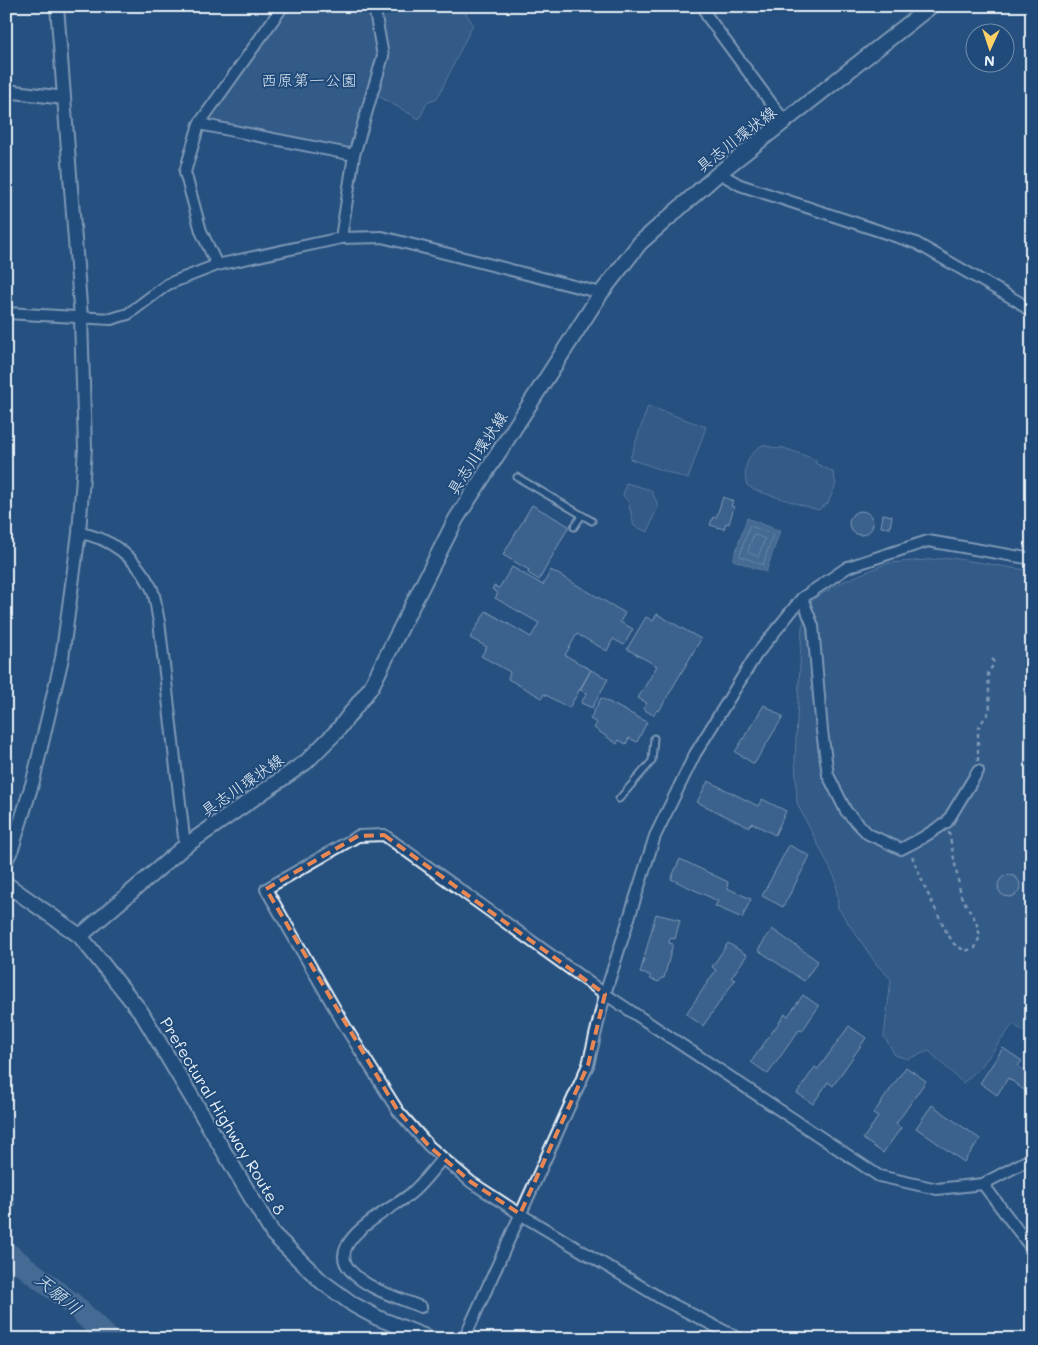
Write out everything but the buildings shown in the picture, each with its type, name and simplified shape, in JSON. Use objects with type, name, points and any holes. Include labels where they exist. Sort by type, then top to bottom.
[{"type":"main road","name":"具志川環状線","points":[[80,936],[185,846],[306,762],[337,731],[371,687],[456,519],[601,293],[640,243],[720,173],[932,6]]},
{"type":"main road","name":"Prefectural Highway Route 8","points":[[6,884],[80,936],[141,1012],[273,1234],[321,1281],[354,1305],[378,1318],[431,1339]]},
{"type":"street","points":[[6,861],[12,850],[34,781],[62,658],[79,533],[84,448],[81,318],[57,6]]},
{"type":"street","points":[[217,265],[202,231],[185,172],[199,124],[283,6]]},
{"type":"street","points":[[341,238],[354,155],[383,56],[374,6]]},
{"type":"street","points":[[704,6],[707,16],[785,122]]},
{"type":"street","points":[[6,91],[64,98]]},
{"type":"street","points":[[199,124],[354,155]]},
{"type":"street","points":[[720,173],[740,185],[916,243],[1019,302],[1032,313]]},
{"type":"street","points":[[6,313],[111,319],[128,314],[168,284],[217,265],[341,238],[382,237],[601,293]]},
{"type":"street","points":[[79,533],[113,543],[134,563],[151,588],[159,621],[185,846]]},
{"type":"street","points":[[464,1339],[588,1065],[605,994],[655,836],[695,754],[756,655],[802,598],[848,567],[928,541],[1032,559]]},
{"type":"street","points":[[802,598],[813,626],[822,731],[828,775],[846,811],[868,834],[901,848],[908,845],[948,822],[978,772]]},
{"type":"street","points":[[740,1339],[662,1299],[520,1214],[471,1182],[429,1146],[398,1111],[266,889],[358,836],[384,835],[605,994],[879,1176],[937,1189],[983,1184],[1032,1158]]},
{"type":"street","points":[[421,1307],[364,1281],[349,1269],[344,1254],[348,1240],[410,1195],[443,1158]]},
{"type":"street","points":[[983,1184],[1032,1249]]},
{"type":"lane","points":[[517,477],[592,521]]},
{"type":"lane","points":[[574,528],[582,515]]},
{"type":"lane","points":[[619,799],[652,761],[654,738]]},
{"type":"path","points":[[978,772],[978,728],[990,710],[988,673],[994,664],[992,656]]},
{"type":"path","points":[[908,845],[926,890],[954,944],[965,951],[975,948],[980,936],[976,921],[962,896],[948,822]]},
{"type":"highlighted area","points":[[384,835],[605,994],[588,1065],[520,1214],[471,1182],[429,1146],[398,1111],[266,889],[358,836]]},
{"type":"green space","name":"西原第一公園","points":[[284,6],[461,6],[473,24],[437,99],[427,103],[419,119],[373,93],[354,155],[199,124]]},
{"type":"green space","points":[[648,406],[706,427],[688,479],[630,459]]},
{"type":"green space","points":[[763,445],[779,449],[781,447],[817,460],[815,463],[833,472],[836,484],[828,503],[818,510],[754,490],[747,485],[745,473],[750,457],[753,452]]},
{"type":"green space","points":[[626,483],[651,490],[658,505],[648,532],[634,526],[628,501],[623,496]]},
{"type":"green space","points":[[951,558],[1032,571],[1032,1037],[1013,1024],[980,1068],[963,1083],[929,1051],[907,1059],[895,1055],[884,1036],[891,979],[877,965],[838,908],[836,880],[797,803],[795,757],[802,627],[812,600],[842,582],[888,563]]},
{"type":"green space","points":[[6,1158],[13,1206],[6,1226]]},
{"type":"water","points":[[747,518],[780,531],[766,572],[733,560]]},
{"type":"waterway","points":[[6,1158],[13,1206],[6,1227]]},
{"type":"waterway","name":"天願川","points":[[6,1252],[73,1304],[109,1339]]}]
